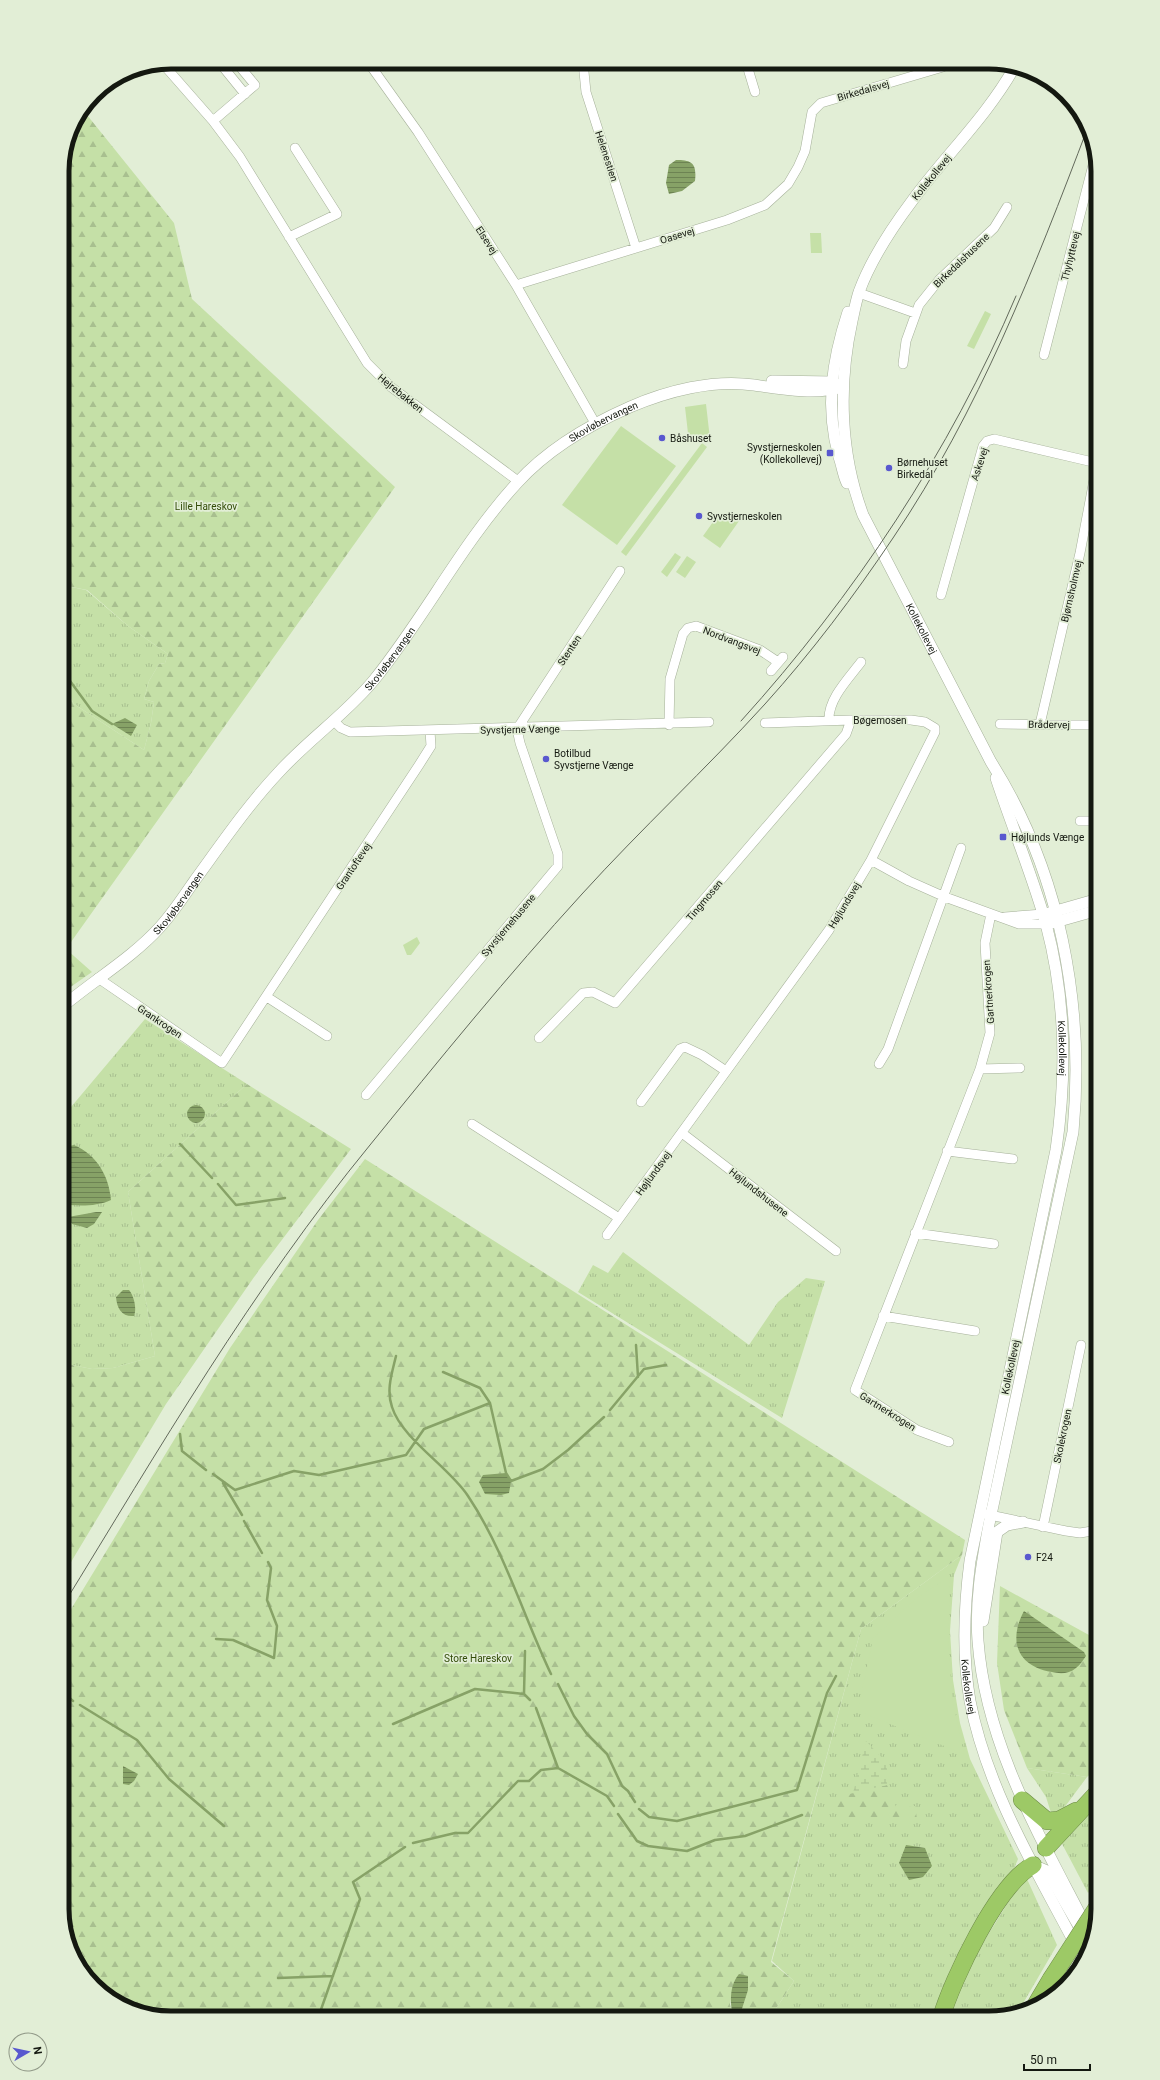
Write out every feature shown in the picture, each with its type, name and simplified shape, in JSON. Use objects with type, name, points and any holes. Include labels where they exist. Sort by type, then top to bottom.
[{"type":"highway","points":[[1046,1848],[1091,1799]]},
{"type":"highway","points":[[1022,1800],[1047,1820],[1059,1820],[1082,1808]]},
{"type":"highway","points":[[944,2011],[965,1957],[993,1910],[1018,1877],[1033,1865]]},
{"type":"highway","points":[[1041,1997],[1091,1917]]},
{"type":"street","name":"Hejrebakken","points":[[167,69],[213,121],[240,157],[352,342],[374,371],[391,387],[518,481]]},
{"type":"street","points":[[225,69],[245,94]]},
{"type":"street","points":[[213,121],[255,85],[242,69]]},
{"type":"street","name":"Elsevej","points":[[373,69],[418,132],[516,285],[595,423]]},
{"type":"street","name":"Helenestien","points":[[584,69],[586,92],[636,248]]},
{"type":"street","points":[[748,69],[755,92]]},
{"type":"street","name":"Birkedalsvej","points":[[805,144],[812,112],[822,103],[936,69]]},
{"type":"street","name":"Kollekollevej","points":[[1012,72],[996,95],[897,222],[870,266],[859,293],[850,333],[844,367],[843,387],[846,441],[855,493],[882,554],[990,762],[1010,792],[1031,839],[1057,917],[1074,1003],[1077,1066],[1073,1132],[981,1568],[978,1598],[978,1642],[996,1731],[1022,1800],[1089,1931]]},
{"type":"street","name":"Oasevej","points":[[516,285],[739,216],[765,205],[788,184],[805,151],[805,144]]},
{"type":"street","points":[[289,237],[337,214],[295,148]]},
{"type":"street","name":"Thyhyttevej","points":[[1044,355],[1091,173]]},
{"type":"street","name":"Birkedalshusene","points":[[903,364],[906,341],[915,313],[939,280],[994,228],[1007,207]]},
{"type":"street","points":[[859,293],[915,313]]},
{"type":"street","name":"Kollekollevej","points":[[855,493],[846,482],[834,439],[831,420],[831,386],[842,331],[851,304],[859,293]]},
{"type":"street","name":"Skovløbervangen","points":[[69,1001],[146,942],[162,925],[230,832],[279,771],[334,721],[374,680],[482,528],[518,481],[539,462],[595,423],[632,406],[686,389],[716,385],[754,385],[767,381],[843,387]]},
{"type":"street","name":"Askevej","points":[[941,595],[982,449],[987,441],[994,439],[1091,459]]},
{"type":"street","name":"Bjørnsholmvej","points":[[1040,724],[1080,553],[1091,493]]},
{"type":"street","name":"Stenten","points":[[517,729],[620,571]]},
{"type":"street","name":"Nordvangsvej","points":[[669,725],[670,678],[683,634],[688,628],[696,626],[780,659],[771,671]]},
{"type":"street","points":[[829,720],[828,712],[831,704],[861,662]]},
{"type":"street","name":"Bøgemosen","points":[[765,723],[829,720],[912,720],[931,724]]},
{"type":"street","name":"Tingmosen","points":[[539,1038],[583,994],[593,992],[616,1003],[846,734],[851,720]]},
{"type":"street","name":"Syvstjerne Vænge","points":[[334,721],[341,728],[350,732],[430,732],[669,725],[709,722]]},
{"type":"street","name":"Højlundsvej","points":[[607,1235],[829,930],[871,860],[933,736],[935,728],[931,724]]},
{"type":"street","name":"Brådervej","points":[[1000,724],[1091,725]]},
{"type":"street","name":"Syvstjernehusene","points":[[366,1095],[558,866],[558,854],[520,744],[517,729]]},
{"type":"street","name":"Grantoftevej","points":[[222,1063],[416,770],[430,746],[430,732]]},
{"type":"street","name":"Kollekollevej","points":[[990,762],[1044,919],[1061,1004],[1064,1057],[1062,1110],[1044,1210],[979,1513],[970,1567],[965,1619],[967,1677],[970,1700],[986,1761],[1005,1807],[1033,1865],[1080,1954]]},
{"type":"street","points":[[1080,821],[1091,821]]},
{"type":"street","points":[[879,1064],[888,1049],[962,848]]},
{"type":"street","points":[[871,860],[909,881],[945,897],[991,914],[1004,917],[1044,919],[1091,911]]},
{"type":"street","points":[[1057,917],[1091,902]]},
{"type":"street","name":"Gartnerkrogen","points":[[949,1442],[916,1430],[855,1390],[980,1068],[990,1033],[985,943],[991,914]]},
{"type":"street","name":"Grankrogen","points":[[98,978],[222,1063]]},
{"type":"street","points":[[266,997],[327,1036]]},
{"type":"street","points":[[641,1102],[680,1049],[685,1047],[702,1055],[726,1072]]},
{"type":"street","points":[[980,1068],[1020,1068]]},
{"type":"street","points":[[472,1124],[619,1218]]},
{"type":"street","name":"Højlundshusene","points":[[682,1133],[836,1251]]},
{"type":"street","points":[[947,1151],[1013,1159]]},
{"type":"street","points":[[915,1233],[994,1244]]},
{"type":"street","points":[[883,1316],[975,1331]]},
{"type":"street","name":"Skolekrogen","points":[[1043,1526],[1081,1345]]},
{"type":"street","points":[[979,1513],[1080,1533],[1091,1531]]},
{"type":"street","points":[[978,1642],[998,1532],[1008,1525],[1023,1522]]},
{"type":"street","points":[[1046,1848],[1033,1865],[1047,1871],[1087,1940]]},
{"type":"green space","name":"Lille Hareskov","points":[[87,114],[174,223],[192,299],[395,487],[69,945],[69,695],[74,704],[144,750],[151,723],[154,702],[144,699],[149,681],[159,664],[165,663],[168,654],[128,626],[87,590],[69,586],[69,165],[72,145]]},
{"type":"green space","points":[[810,233],[821,233],[822,253],[811,253]]},
{"type":"green space","points":[[985,311],[991,314],[974,349],[967,346]]},
{"type":"green space","points":[[706,404],[710,439],[689,442],[685,407]]},
{"type":"green space","points":[[621,426],[676,466],[617,545],[562,505]]},
{"type":"green space","points":[[702,443],[707,447],[626,556],[621,552]]},
{"type":"green space","points":[[730,514],[739,521],[720,548],[703,536],[718,515]]},
{"type":"green space","points":[[675,553],[681,557],[667,577],[661,572]]},
{"type":"green space","points":[[687,556],[696,562],[685,578],[676,572]]},
{"type":"green space","points":[[69,586],[86,590],[128,626],[168,654],[165,663],[159,664],[149,681],[144,699],[154,702],[151,723],[144,750],[74,704],[69,695]]},
{"type":"green space","points":[[417,937],[420,943],[411,955],[407,955],[403,945]]},
{"type":"green space","name":"Lille Hareskov","points":[[69,952],[92,972],[69,988]]},
{"type":"green space","points":[[145,1019],[247,1084],[128,1192],[155,1356],[113,1368],[92,1369],[69,1364],[69,1105],[71,1107]]},
{"type":"green space","points":[[247,1084],[351,1149],[259,1270],[166,1404],[69,1565],[69,1364],[92,1369],[113,1368],[155,1356],[128,1192]]},
{"type":"green space","name":"Store Hareskov","points":[[365,1159],[965,1540],[962,1555],[861,1629],[771,1962],[794,1981],[775,2011],[740,2011],[735,1980],[730,2004],[732,2011],[165,2011],[138,2006],[114,1994],[99,1981],[83,1960],[74,1942],[69,1915],[69,1612],[230,1348],[318,1220]]},
{"type":"green space","points":[[623,1252],[749,1345],[778,1302],[806,1278],[825,1281],[782,1418],[578,1292],[593,1265],[608,1273]]},
{"type":"green space","points":[[962,1555],[954,1575],[950,1631],[953,1680],[960,1723],[970,1759],[1018,1859],[1004,1885],[967,1937],[955,1959],[935,2011],[775,2011],[794,1981],[772,1961],[861,1629]]},
{"type":"green space","points":[[942,1581],[950,1581],[948,1645],[953,1702],[964,1754],[858,1711],[873,1638],[917,1598]]},
{"type":"green space","points":[[1000,1586],[1091,1636],[1091,1773],[1087,1777],[1027,1768],[1004,1710],[997,1663]]},
{"type":"green space","points":[[866,1741],[887,1763],[887,1785],[853,1793]]},
{"type":"green space","points":[[1027,1768],[1087,1777],[1061,1812],[1052,1816],[1046,1797]]},
{"type":"green space","points":[[887,1785],[897,1809],[915,1806],[917,1819],[850,1820],[834,1807],[841,1796]]},
{"type":"green space","points":[[1091,1807],[1091,1889],[1088,1893],[1060,1840]]},
{"type":"green space","points":[[1027,1879],[1057,1945],[1021,2006],[995,2011],[949,2011],[976,1954],[1019,1885]]},
{"type":"shaded area","points":[[676,160],[690,162],[694,166],[695,181],[682,191],[669,194],[666,183],[669,165]]},
{"type":"shaded area","points":[[125,718],[137,725],[131,736],[112,724]]},
{"type":"shaded area","points":[[196,1105],[202,1108],[205,1114],[202,1120],[196,1123],[190,1120],[187,1114],[190,1108]]},
{"type":"shaded area","points":[[74,1145],[82,1149],[95,1160],[108,1183],[111,1200],[90,1205],[69,1205],[69,1146]]},
{"type":"shaded area","points":[[102,1212],[94,1224],[87,1228],[72,1224],[69,1217]]},
{"type":"shaded area","points":[[123,1290],[129,1290],[132,1295],[135,1306],[134,1316],[123,1314],[119,1309],[116,1297]]},
{"type":"shaded area","points":[[506,1473],[511,1481],[509,1493],[501,1495],[485,1494],[479,1482],[483,1475]]},
{"type":"shaded area","points":[[1024,1611],[1084,1652],[1086,1656],[1077,1667],[1067,1672],[1055,1673],[1040,1669],[1024,1658],[1019,1650],[1017,1632],[1019,1622]]},
{"type":"shaded area","points":[[123,1766],[138,1774],[134,1781],[129,1785],[123,1784]]},
{"type":"shaded area","points":[[906,1845],[925,1848],[932,1866],[923,1877],[909,1880],[899,1863]]},
{"type":"shaded area","points":[[739,1974],[748,1976],[748,1990],[741,2011],[732,2011],[731,2006],[732,1989]]},
{"type":"waterway","points":[[69,680],[92,711],[112,724]]},
{"type":"waterway","points":[[180,1144],[212,1178]]},
{"type":"waterway","points":[[218,1184],[236,1205],[285,1198]]},
{"type":"waterway","points":[[636,1345],[638,1377]]},
{"type":"waterway","points":[[396,1356],[390,1382],[390,1401],[397,1419],[415,1442],[460,1485],[481,1516],[503,1560],[551,1674]]},
{"type":"waterway","points":[[610,1410],[644,1369],[666,1365]]},
{"type":"waterway","points":[[443,1372],[480,1388],[490,1403]]},
{"type":"waterway","points":[[213,1474],[235,1490],[294,1471],[319,1475],[406,1455],[424,1429],[490,1403],[506,1473],[511,1481],[543,1469],[568,1450],[604,1417]]},
{"type":"waterway","points":[[180,1434],[182,1451],[206,1470]]},
{"type":"waterway","points":[[223,1483],[242,1515]]},
{"type":"waterway","points":[[244,1521],[262,1553]]},
{"type":"waterway","points":[[216,1639],[233,1640],[274,1658],[277,1626],[267,1600],[271,1568],[268,1562]]},
{"type":"waterway","points":[[524,1694],[525,1651]]},
{"type":"waterway","points":[[639,1809],[649,1817],[677,1821],[797,1790],[827,1693],[836,1676]]},
{"type":"waterway","points":[[558,1684],[574,1716],[587,1734],[607,1754],[622,1786],[628,1791],[635,1802]]},
{"type":"waterway","points":[[393,1724],[475,1689],[524,1694],[530,1700]]},
{"type":"waterway","points":[[69,1698],[73,1701]]},
{"type":"waterway","points":[[80,1705],[137,1740],[169,1779],[224,1826]]},
{"type":"waterway","points":[[536,1708],[558,1768],[607,1796],[614,1806]]},
{"type":"waterway","points":[[413,1843],[455,1833],[468,1833],[518,1781],[529,1781],[541,1770],[558,1768]]},
{"type":"waterway","points":[[618,1814],[637,1841],[648,1846],[687,1851],[715,1840],[745,1836],[802,1815]]},
{"type":"waterway","points":[[320,2011],[360,1899],[353,1882],[405,1847]]},
{"type":"waterway","points":[[278,1978],[333,1976]]},
{"type":"tram line","points":[[69,1596],[208,1371],[246,1313],[327,1200],[448,1050],[554,925],[604,870],[765,704],[832,623],[878,560],[924,490],[978,390],[1025,286],[1085,135]]},
{"type":"tram line","points":[[741,721],[783,673],[822,624],[860,573],[896,520],[930,466],[961,411],[990,354],[1016,296]]},
{"type":"place","name":"Båshuset","points":[[662,438]]},
{"type":"place","name":"Syvstjerneskolen (Kollekollevej)","points":[[830,453]]},
{"type":"place","name":"Børnehuset Birkedal","points":[[889,468]]},
{"type":"place","name":"Syvstjerneskolen","points":[[699,516]]},
{"type":"place","name":"Botilbud Syvstjerne Vænge","points":[[546,759]]},
{"type":"place","name":"Højlunds Vænge","points":[[1003,837]]},
{"type":"place","name":"F24","points":[[1028,1557]]}]
